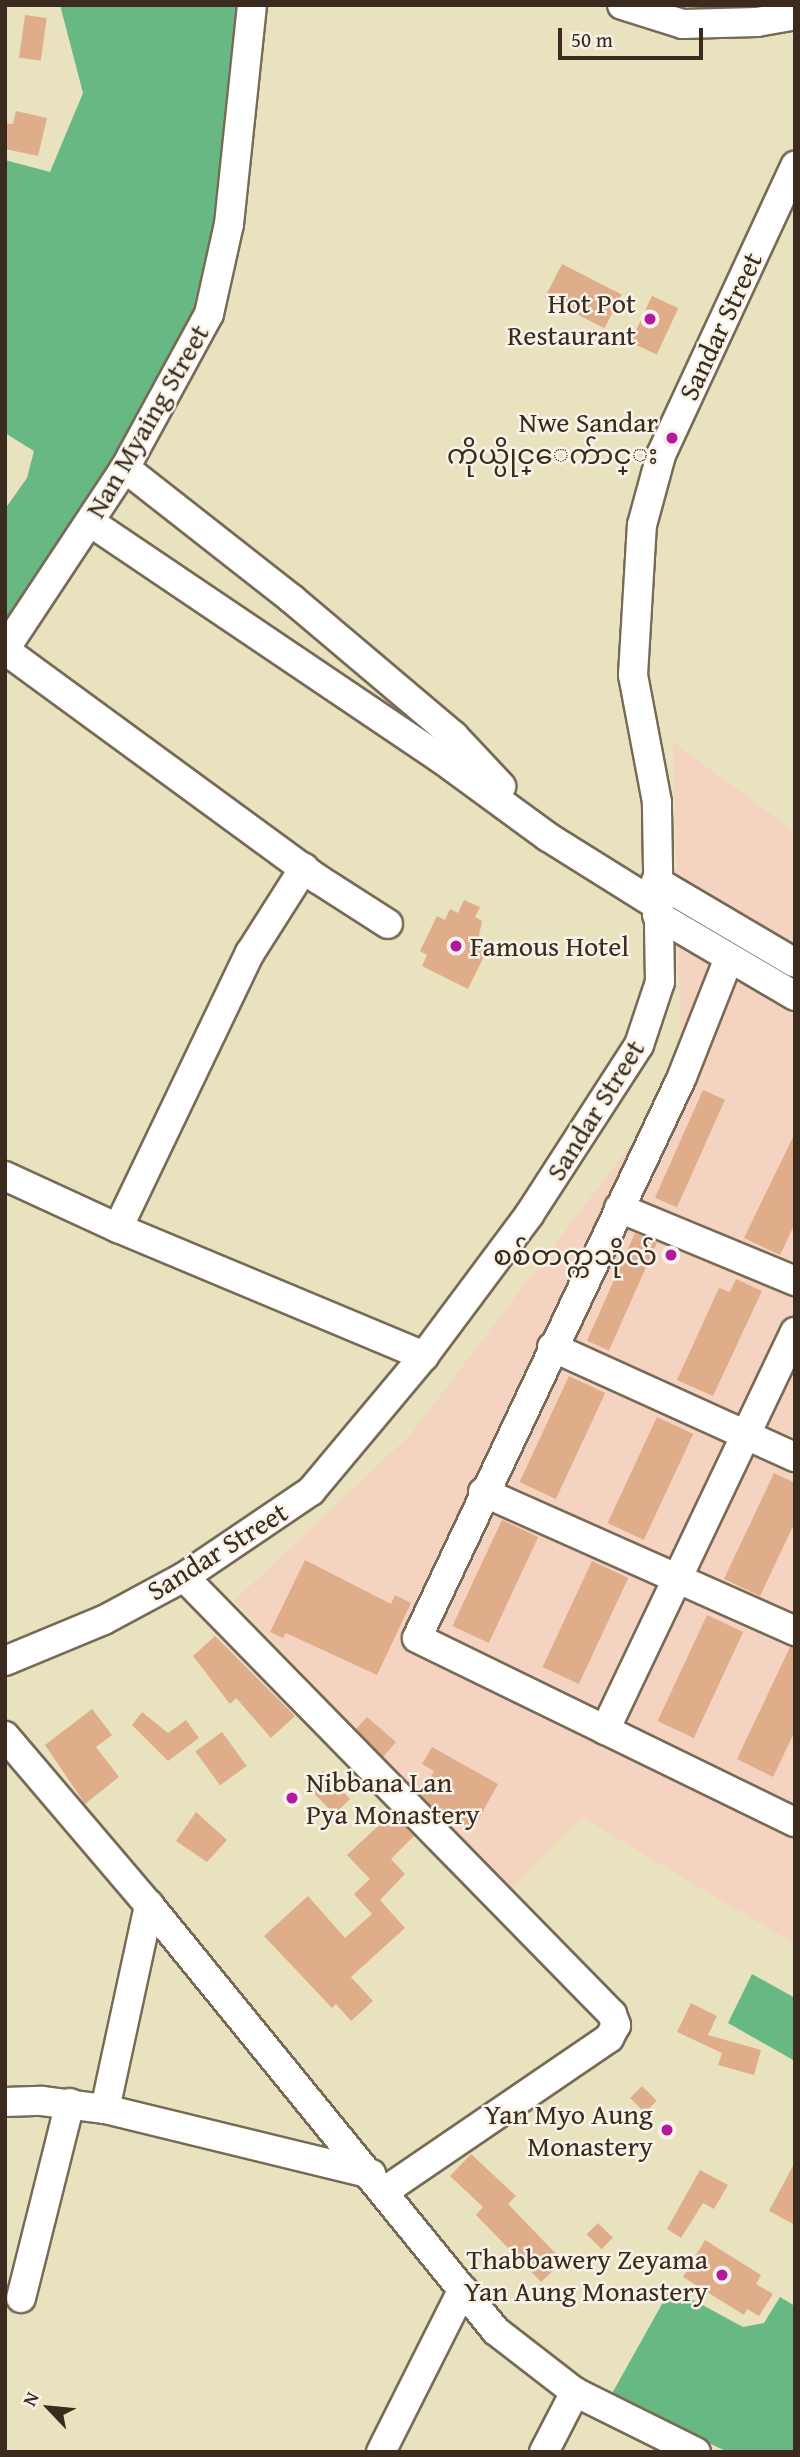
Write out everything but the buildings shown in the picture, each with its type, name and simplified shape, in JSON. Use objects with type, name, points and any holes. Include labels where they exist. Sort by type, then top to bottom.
[{"type":"street","name":"Nan Myaing Street","points":[[5,649],[125,468],[192,350],[218,281],[229,224],[252,5]]},
{"type":"street","points":[[622,5],[682,24],[757,22],[795,15]]},
{"type":"street","name":"Sandar Street","points":[[5,1661],[104,1619],[184,1577],[310,1492],[424,1356],[529,1215],[639,1045],[660,982],[657,803],[633,676],[642,525],[661,455],[795,166]]},
{"type":"street","points":[[125,468],[292,599],[454,736],[548,837]]},
{"type":"street","points":[[90,522],[440,758],[548,837],[657,900],[795,963]]},
{"type":"street","points":[[5,649],[304,868],[388,924]]},
{"type":"street","points":[[118,1228],[250,953],[304,868]]},
{"type":"street","points":[[657,900],[729,957],[795,996]]},
{"type":"street","points":[[729,957],[682,1077],[483,1492],[417,1638],[795,1822]]},
{"type":"street","points":[[5,1176],[118,1228],[424,1356]]},
{"type":"street","points":[[619,1208],[795,1281]]},
{"type":"street","points":[[605,1730],[795,1332]]},
{"type":"street","points":[[552,1347],[795,1457]]},
{"type":"street","points":[[483,1492],[680,1577],[795,1632]]},
{"type":"street","points":[[5,2102],[70,2103],[105,2109],[377,2183],[609,2038],[616,2025],[612,2014],[184,1577]]},
{"type":"street","points":[[5,1737],[149,1905],[496,2331],[575,2392],[696,2452]]},
{"type":"street","points":[[105,2109],[149,1905]]},
{"type":"street","points":[[21,2298],[70,2103]]},
{"type":"street","points":[[381,2452],[463,2289]]},
{"type":"street","points":[[544,2452],[575,2392]]},
{"type":"shaded area","name":"စစ်‌တက္ကသိုလ်","points":[[673,742],[795,832],[795,1944],[581,1817],[510,1891],[234,1601],[411,1434],[682,1077]]},
{"type":"green space","points":[[60,5],[247,5],[202,315],[5,640],[5,509],[27,478],[34,451],[5,433],[5,160],[50,172],[83,93]]},
{"type":"green space","points":[[752,1974],[795,1998],[795,2061],[728,2023]]},
{"type":"green space","points":[[671,2288],[743,2327],[764,2323],[780,2297],[795,2306],[795,2452],[728,2452],[610,2397]]},
{"type":"place","name":"Hot Pot Restaurant","points":[[650,319]]},
{"type":"place","name":"Nwe Sandar ကိုယ္ပိုင္ေက်ာင္း","points":[[672,438]]},
{"type":"place","name":"Famous Hotel","points":[[456,946]]},
{"type":"place","name":"စစ်‌တက္ကသိုလ်","points":[[671,1255]]},
{"type":"place","name":"Nibbana Lan Pya Monastery","points":[[292,1798]]},
{"type":"place","name":"Yan Myo Aung Monastery","points":[[667,2130]]},
{"type":"place","name":"Thabbawery Zeyama Yan Aung Monastery","points":[[722,2275]]}]
